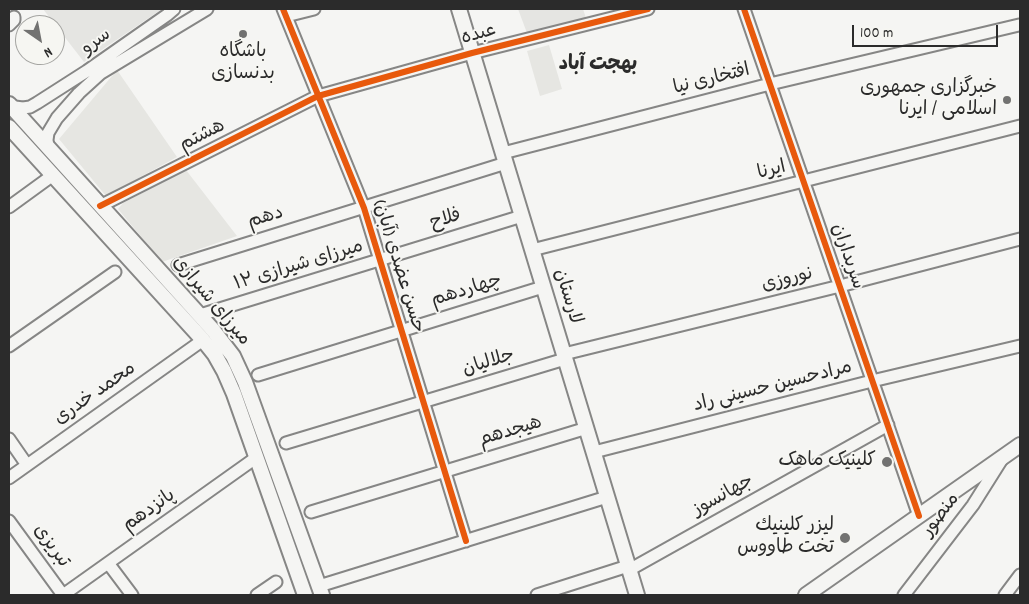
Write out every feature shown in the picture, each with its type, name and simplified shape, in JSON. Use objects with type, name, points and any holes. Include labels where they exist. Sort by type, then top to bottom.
[{"type":"main road","name":"لارستان","points":[[459,9],[637,595]]},
{"type":"main road","name":"میرزای شیرازی","points":[[9,104],[227,347],[242,374],[320,591]]},
{"type":"main road","name":"میرزای شیرازی","points":[[9,127],[215,355],[234,394],[305,595]]},
{"type":"main road","points":[[189,326],[200,315]]},
{"type":"main road","points":[[203,340],[213,330]]},
{"type":"main road","points":[[806,595],[1020,444]]},
{"type":"main road","points":[[1005,456],[1020,453]]},
{"type":"street","name":"سرو","points":[[9,104],[23,108],[38,104],[174,9]]},
{"type":"street","points":[[48,148],[48,133],[52,126],[79,93],[101,73],[204,9]]},
{"type":"street","points":[[284,12],[314,9]]},
{"type":"street","name":"عبده","points":[[318,96],[472,53],[648,9]]},
{"type":"street","name":"سربداران","points":[[744,9],[919,516]]},
{"type":"street","name":"حسن عضدی (آبان)","points":[[284,12],[364,208],[466,541]]},
{"type":"street","name":"افتخاری نیا","points":[[364,208],[504,158],[770,84],[1019,25]]},
{"type":"street","name":"هشتم","points":[[100,206],[318,96]]},
{"type":"street","name":"ايرنا","points":[[532,250],[1020,126]]},
{"type":"street","points":[[9,207],[53,175]]},
{"type":"street","name":"دهم","points":[[178,265],[364,208]]},
{"type":"street","name":"فلاح","points":[[380,260],[522,216]]},
{"type":"street","name":"نوروزی","points":[[565,357],[1020,239]]},
{"type":"street","name":"میرزای شیرازی ۱۲","points":[[200,315],[380,260]]},
{"type":"street","points":[[9,346],[115,272]]},
{"type":"street","name":"چهاردهم","points":[[258,375],[543,287]]},
{"type":"street","name":"محمد خدری","points":[[9,478],[203,340]]},
{"type":"street","name":"مرادحسین حسینی راد","points":[[594,452],[872,380],[1020,346]]},
{"type":"street","name":"جلالیان","points":[[286,444],[565,357]]},
{"type":"street","name":"جهانسوز","points":[[537,595],[629,568],[888,425]]},
{"type":"street","name":"هیجدهم","points":[[311,512],[586,428]]},
{"type":"street","points":[[9,439],[27,465]]},
{"type":"street","name":"منصور","points":[[904,595],[974,505],[1005,456]]},
{"type":"street","name":"پانزدهم","points":[[63,595],[257,457]]},
{"type":"street","points":[[320,591],[466,541],[607,497]]},
{"type":"street","name":"تبریزی","points":[[9,520],[63,595]]},
{"type":"street","points":[[108,563],[132,595]]},
{"type":"street","points":[[1005,595],[1020,575]]},
{"type":"street","points":[[258,595],[276,582]]},
{"type":"shaded area","points":[[43,9],[162,9],[84,62],[65,37],[65,15],[48,15]]},
{"type":"shaded area","points":[[518,9],[583,9],[586,18],[527,33]]},
{"type":"shaded area","points":[[549,45],[562,89],[540,96],[527,51]]},
{"type":"shaded area","points":[[117,70],[177,157],[106,196],[59,139]]},
{"type":"shaded area","points":[[186,170],[237,236],[162,262],[118,209],[123,203]]},
{"type":"cycle path","points":[[283,9],[364,208],[466,541]]},
{"type":"cycle path","points":[[100,206],[318,96],[472,53],[648,9]]},
{"type":"cycle path","points":[[744,9],[919,516]]},
{"type":"place","name":"باشگاه بدنسازی","points":[[243,34]]},
{"type":"place","name":"خبرگزاری جمهوری اسلامی / ایرنا","points":[[1007,100]]},
{"type":"place","name":"کلینیک ماهک","points":[[887,462]]},
{"type":"place","name":"ليزر كلينيك تخت طاووس","points":[[845,538]]},
{"type":"district","name":"بهجت آباد","points":[[598,66]]}]
